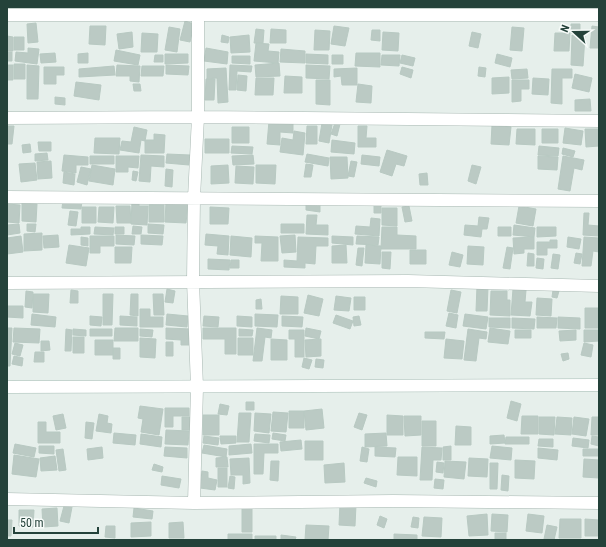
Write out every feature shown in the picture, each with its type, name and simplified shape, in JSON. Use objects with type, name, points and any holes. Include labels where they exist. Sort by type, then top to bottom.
[{"type":"street","points":[[7,15],[599,14]]},
{"type":"street","points":[[194,503],[197,387],[193,281],[194,198],[198,117],[198,15]]},
{"type":"street","points":[[7,118],[198,117],[599,121]]},
{"type":"street","points":[[7,197],[599,201]]},
{"type":"street","points":[[7,282],[408,281],[599,286]]},
{"type":"street","points":[[7,387],[599,385]]},
{"type":"street","points":[[7,499],[194,503],[393,501],[599,503]]},
{"type":"building","points":[[185,21],[194,24],[190,42],[180,40]]},
{"type":"building","points":[[36,23],[38,42],[28,43],[27,24]]},
{"type":"building","points":[[571,24],[580,24],[580,33],[571,33]]},
{"type":"building","points":[[90,26],[106,26],[105,45],[89,44]]},
{"type":"building","points":[[334,26],[349,28],[345,46],[331,44]]},
{"type":"building","points":[[592,26],[599,27],[599,48],[590,48]]},
{"type":"building","points":[[169,27],[180,29],[177,52],[165,50]]},
{"type":"building","points":[[512,27],[524,28],[522,51],[510,50]]},
{"type":"building","points":[[256,29],[264,30],[263,43],[254,43]]},
{"type":"building","points":[[271,29],[286,30],[286,43],[270,43]]},
{"type":"building","points":[[315,30],[330,31],[329,50],[314,50]]},
{"type":"building","points":[[372,30],[380,30],[380,41],[371,40]]},
{"type":"building","points":[[132,32],[133,47],[119,49],[117,34]]},
{"type":"building","points":[[383,32],[399,33],[398,51],[382,50]]},
{"type":"building","points":[[472,32],[481,34],[478,48],[469,46]]},
{"type":"building","points":[[142,33],[158,34],[157,52],[141,52]]},
{"type":"building","points":[[555,33],[570,33],[569,51],[554,51]]},
{"type":"building","points":[[222,35],[229,37],[228,43],[221,42]]},
{"type":"building","points":[[249,35],[250,52],[231,53],[230,37]]},
{"type":"building","points":[[572,35],[585,36],[583,66],[571,65]]},
{"type":"building","points":[[7,36],[13,37],[13,51],[7,51]]},
{"type":"building","points":[[14,37],[24,37],[24,50],[14,50]]},
{"type":"building","points":[[256,43],[269,44],[268,51],[279,52],[278,63],[254,61]]},
{"type":"building","points":[[28,48],[39,49],[37,64],[15,61],[16,52],[28,53]]},
{"type":"building","points":[[206,48],[228,52],[227,64],[204,61]]},
{"type":"building","points":[[281,49],[305,51],[305,63],[280,62]]},
{"type":"building","points":[[116,50],[140,55],[138,65],[114,61]]},
{"type":"building","points":[[7,52],[12,52],[12,61],[7,61]]},
{"type":"building","points":[[55,53],[56,62],[41,63],[40,54]]},
{"type":"building","points":[[88,53],[88,63],[78,63],[78,54]]},
{"type":"building","points":[[356,53],[380,53],[380,67],[355,66]]},
{"type":"building","points":[[165,54],[188,54],[188,63],[165,64]]},
{"type":"building","points":[[306,54],[328,55],[328,64],[306,63]]},
{"type":"building","points":[[497,54],[512,58],[510,67],[495,63]]},
{"type":"building","points":[[155,55],[163,55],[163,62],[154,62]]},
{"type":"building","points":[[332,55],[343,55],[343,64],[332,64]]},
{"type":"building","points":[[382,55],[400,55],[399,66],[381,65]]},
{"type":"building","points":[[402,55],[415,58],[413,66],[400,63]]},
{"type":"building","points":[[232,56],[250,56],[250,64],[232,63]]},
{"type":"building","points":[[279,63],[280,76],[256,77],[255,65]]},
{"type":"building","points":[[14,64],[25,64],[25,79],[14,79]]},
{"type":"building","points":[[7,65],[13,65],[13,80],[7,80]]},
{"type":"building","points":[[27,65],[39,66],[38,99],[27,99]]},
{"type":"building","points":[[117,65],[140,66],[139,82],[130,81],[130,76],[116,76]]},
{"type":"building","points":[[166,65],[189,66],[188,75],[166,74]]},
{"type":"building","points":[[230,65],[252,66],[251,72],[237,71],[236,90],[229,90]]},
{"type":"building","points":[[306,65],[330,66],[329,79],[306,78]]},
{"type":"building","points":[[114,66],[115,75],[79,77],[79,69]]},
{"type":"building","points":[[142,66],[164,66],[163,76],[141,76]]},
{"type":"building","points":[[44,67],[64,67],[64,75],[56,75],[56,84],[44,84]]},
{"type":"building","points":[[402,67],[413,70],[411,78],[400,74]]},
{"type":"building","points":[[479,67],[486,68],[485,77],[478,76]]},
{"type":"building","points":[[226,68],[228,102],[218,103],[217,78],[207,79],[207,69]]},
{"type":"building","points":[[357,68],[357,85],[342,85],[341,76],[334,77],[334,69]]},
{"type":"building","points":[[527,69],[528,78],[512,79],[511,70]]},
{"type":"building","points":[[552,69],[572,69],[572,78],[562,78],[562,104],[551,103]]},
{"type":"building","points":[[575,74],[592,78],[589,92],[572,88]]},
{"type":"building","points":[[238,75],[247,76],[246,91],[237,90]]},
{"type":"building","points":[[285,76],[302,77],[302,93],[284,93]]},
{"type":"building","points":[[509,77],[509,93],[492,94],[492,78]]},
{"type":"building","points":[[256,78],[274,78],[273,95],[255,95]]},
{"type":"building","points":[[533,78],[549,79],[548,95],[532,94]]},
{"type":"building","points":[[206,79],[215,79],[214,100],[205,100]]},
{"type":"building","points":[[316,80],[330,80],[330,105],[316,104]]},
{"type":"building","points":[[512,80],[529,80],[529,89],[521,89],[521,101],[512,102]]},
{"type":"building","points":[[76,82],[101,85],[99,100],[74,96]]},
{"type":"building","points":[[133,84],[140,84],[141,91],[134,91]]},
{"type":"building","points":[[358,84],[372,86],[371,103],[356,102]]},
{"type":"building","points":[[55,97],[65,98],[65,105],[55,104]]},
{"type":"building","points":[[590,99],[591,111],[575,111],[575,100]]},
{"type":"building","points":[[269,121],[293,123],[293,133],[280,132],[280,145],[267,144]]},
{"type":"building","points":[[322,123],[332,125],[329,143],[319,141]]},
{"type":"building","points":[[335,123],[340,124],[337,136],[331,134]]},
{"type":"building","points":[[492,125],[511,127],[509,145],[491,144]]},
{"type":"building","points":[[7,126],[14,126],[12,144],[7,144]]},
{"type":"building","points":[[307,126],[317,126],[317,144],[306,144]]},
{"type":"building","points":[[358,126],[367,126],[366,138],[376,138],[376,147],[358,147]]},
{"type":"building","points":[[134,127],[147,130],[145,141],[141,140],[139,153],[120,150],[122,141],[131,142]]},
{"type":"building","points":[[232,127],[249,127],[249,143],[232,143]]},
{"type":"building","points":[[565,128],[583,131],[581,145],[563,143]]},
{"type":"building","points":[[517,129],[535,129],[535,145],[516,144]]},
{"type":"building","points":[[542,129],[558,129],[558,143],[542,143]]},
{"type":"building","points":[[585,129],[599,129],[599,146],[586,147]]},
{"type":"building","points":[[294,131],[305,133],[303,155],[280,152],[282,138],[293,140]]},
{"type":"building","points":[[154,134],[165,135],[164,153],[145,153],[145,140],[154,140]]},
{"type":"building","points":[[95,138],[120,138],[119,154],[94,153]]},
{"type":"building","points":[[205,139],[229,139],[229,153],[205,153]]},
{"type":"building","points":[[332,140],[355,143],[354,154],[331,152]]},
{"type":"building","points":[[38,142],[51,142],[51,151],[39,151]]},
{"type":"building","points":[[30,144],[31,152],[23,153],[22,145]]},
{"type":"building","points":[[232,146],[253,147],[252,154],[231,153]]},
{"type":"building","points":[[539,146],[559,148],[558,156],[538,155]]},
{"type":"building","points":[[563,148],[575,151],[573,157],[562,154]]},
{"type":"building","points":[[387,150],[407,156],[404,166],[396,164],[392,176],[380,172]]},
{"type":"building","points":[[47,153],[48,160],[35,161],[35,154]]},
{"type":"building","points":[[167,154],[190,155],[189,165],[166,163]]},
{"type":"building","points":[[307,154],[329,158],[328,166],[305,162]]},
{"type":"building","points":[[64,155],[88,157],[88,165],[76,165],[76,173],[62,171]]},
{"type":"building","points":[[141,155],[164,156],[164,167],[151,166],[150,182],[139,181]]},
{"type":"building","points":[[253,155],[254,164],[233,165],[232,156]]},
{"type":"building","points":[[362,155],[380,157],[379,166],[361,164]]},
{"type":"building","points":[[90,156],[114,156],[114,164],[90,164]]},
{"type":"building","points":[[116,156],[139,156],[138,168],[128,167],[128,172],[116,172]]},
{"type":"building","points":[[538,156],[558,157],[557,170],[538,169]]},
{"type":"building","points":[[563,156],[584,160],[582,170],[574,168],[570,191],[558,189]]},
{"type":"building","points":[[330,157],[347,157],[348,178],[331,179]]},
{"type":"building","points":[[51,161],[52,178],[38,179],[37,162]]},
{"type":"building","points":[[351,161],[357,162],[354,177],[348,176]]},
{"type":"building","points":[[35,163],[37,180],[21,182],[19,164]]},
{"type":"building","points":[[306,164],[313,165],[311,177],[304,177]]},
{"type":"building","points":[[92,165],[115,169],[113,185],[89,181]]},
{"type":"building","points":[[228,165],[229,183],[211,184],[211,166]]},
{"type":"building","points":[[256,165],[276,165],[275,184],[256,183]]},
{"type":"building","points":[[472,165],[481,167],[476,184],[468,181]]},
{"type":"building","points":[[236,166],[254,167],[253,184],[235,183]]},
{"type":"building","points":[[81,167],[91,169],[87,185],[77,182]]},
{"type":"building","points":[[166,169],[173,170],[172,187],[165,186]]},
{"type":"building","points":[[133,171],[138,172],[136,181],[132,180]]},
{"type":"building","points":[[64,172],[75,174],[74,185],[63,183]]},
{"type":"building","points":[[427,173],[428,185],[420,185],[419,174]]},
{"type":"building","points":[[63,200],[82,201],[81,209],[62,208]]},
{"type":"building","points":[[132,201],[139,202],[139,206],[148,206],[147,225],[131,224]]},
{"type":"building","points":[[166,202],[188,204],[186,223],[165,222]]},
{"type":"building","points":[[306,202],[320,203],[320,212],[306,210]]},
{"type":"building","points":[[374,202],[381,202],[381,213],[374,213]]},
{"type":"building","points":[[22,203],[37,204],[36,222],[22,221]]},
{"type":"building","points":[[7,204],[20,205],[19,223],[7,222]]},
{"type":"building","points":[[149,205],[164,205],[164,222],[149,222]]},
{"type":"building","points":[[116,206],[130,206],[131,223],[117,223]]},
{"type":"building","points":[[409,206],[412,221],[405,222],[402,207]]},
{"type":"building","points":[[519,206],[536,209],[533,226],[516,223]]},
{"type":"building","points":[[82,207],[96,207],[96,223],[82,223]]},
{"type":"building","points":[[99,207],[114,207],[113,223],[98,222]]},
{"type":"building","points":[[210,207],[229,208],[228,224],[210,224]]},
{"type":"building","points":[[382,208],[397,208],[397,226],[382,225]]},
{"type":"building","points":[[70,211],[78,212],[76,226],[68,225]]},
{"type":"building","points":[[584,213],[589,213],[588,225],[599,226],[599,236],[583,235]]},
{"type":"building","points":[[307,215],[317,215],[316,225],[328,225],[328,235],[306,234]]},
{"type":"building","points":[[479,217],[489,218],[487,229],[482,229],[481,237],[464,235],[465,225],[478,226]]},
{"type":"building","points":[[371,218],[380,219],[379,236],[355,234],[356,226],[370,227]]},
{"type":"building","points":[[19,224],[20,233],[7,235],[7,225]]},
{"type":"building","points":[[27,224],[36,224],[35,232],[27,231]]},
{"type":"building","points":[[148,224],[164,225],[163,234],[148,233]]},
{"type":"building","points":[[281,224],[304,224],[304,233],[281,233]]},
{"type":"building","points":[[514,225],[535,228],[534,237],[513,235]]},
{"type":"building","points":[[133,226],[142,227],[141,234],[132,234]]},
{"type":"building","points":[[81,227],[90,227],[90,234],[71,235],[71,229],[81,229]]},
{"type":"building","points":[[95,227],[114,228],[113,235],[94,234]]},
{"type":"building","points":[[115,227],[124,227],[124,234],[115,234]]},
{"type":"building","points":[[382,227],[397,227],[397,235],[416,236],[416,249],[381,249]]},
{"type":"building","points":[[498,227],[511,227],[511,236],[498,236]]},
{"type":"building","points":[[537,227],[556,227],[556,236],[537,237]]},
{"type":"building","points":[[42,233],[42,250],[24,251],[24,234]]},
{"type":"building","points":[[206,234],[229,236],[228,255],[217,254],[218,246],[205,245]]},
{"type":"building","points":[[58,235],[59,247],[44,248],[43,236]]},
{"type":"building","points":[[116,235],[135,236],[134,245],[116,244]]},
{"type":"building","points":[[141,235],[163,236],[162,245],[141,244]]},
{"type":"building","points":[[295,235],[296,252],[282,253],[280,236]]},
{"type":"building","points":[[21,236],[23,252],[7,254],[7,238]]},
{"type":"building","points":[[90,236],[114,236],[114,246],[100,246],[100,253],[90,253]]},
{"type":"building","points":[[231,236],[252,238],[251,257],[230,255]]},
{"type":"building","points":[[255,236],[278,237],[278,261],[261,261],[262,243],[255,243]]},
{"type":"building","points":[[332,236],[353,237],[353,245],[332,243]]},
{"type":"building","points":[[357,236],[379,237],[378,245],[356,244]]},
{"type":"building","points":[[81,237],[88,238],[88,246],[81,245]]},
{"type":"building","points":[[298,237],[328,238],[328,246],[316,246],[315,264],[305,263],[305,268],[284,267],[284,260],[297,261]]},
{"type":"building","points":[[534,237],[534,249],[524,249],[524,253],[514,254],[513,238]]},
{"type":"building","points":[[568,237],[581,239],[579,249],[567,247]]},
{"type":"building","points":[[584,237],[599,238],[599,252],[593,251],[591,266],[582,266]]},
{"type":"building","points":[[550,240],[557,240],[557,248],[547,248],[547,255],[537,255],[537,242],[550,242]]},
{"type":"building","points":[[69,245],[89,248],[86,266],[66,263]]},
{"type":"building","points":[[346,245],[347,263],[332,263],[332,246]]},
{"type":"building","points":[[366,245],[381,246],[380,264],[365,263]]},
{"type":"building","points":[[468,246],[484,247],[483,265],[467,264]]},
{"type":"building","points":[[115,247],[132,247],[131,263],[115,263]]},
{"type":"building","points":[[507,247],[513,248],[510,269],[503,268]]},
{"type":"building","points":[[358,248],[364,248],[362,266],[356,265]]},
{"type":"building","points":[[410,250],[426,250],[426,264],[410,264]]},
{"type":"building","points":[[382,252],[391,252],[390,269],[382,268]]},
{"type":"building","points":[[452,252],[463,255],[460,267],[449,265]]},
{"type":"building","points":[[528,253],[534,254],[534,266],[527,266]]},
{"type":"building","points":[[576,253],[582,254],[580,264],[574,263]]},
{"type":"building","points":[[553,254],[560,255],[558,269],[551,268]]},
{"type":"building","points":[[537,258],[544,259],[543,269],[536,268]]},
{"type":"building","points":[[208,259],[230,260],[229,270],[208,269]]},
{"type":"building","points":[[231,260],[239,260],[239,268],[230,268]]},
{"type":"building","points":[[477,286],[488,287],[487,311],[476,311]]},
{"type":"building","points":[[167,289],[175,291],[173,303],[165,302]]},
{"type":"building","points":[[513,289],[526,290],[525,302],[532,302],[530,316],[511,315]]},
{"type":"building","points":[[71,290],[78,291],[78,303],[70,303]]},
{"type":"building","points":[[451,290],[461,292],[457,313],[447,311]]},
{"type":"building","points":[[553,290],[559,291],[557,298],[552,297]]},
{"type":"building","points":[[26,291],[33,292],[32,308],[25,307]]},
{"type":"building","points":[[491,291],[507,291],[507,300],[510,300],[510,316],[490,315]]},
{"type":"building","points":[[33,294],[49,294],[48,313],[33,312]]},
{"type":"building","points":[[103,294],[113,294],[112,325],[103,325]]},
{"type":"building","points":[[131,294],[138,294],[138,316],[130,315]]},
{"type":"building","points":[[153,294],[163,294],[164,315],[154,315]]},
{"type":"building","points":[[308,295],[323,299],[319,316],[304,313]]},
{"type":"building","points":[[281,296],[298,297],[298,314],[280,314]]},
{"type":"building","points":[[336,296],[351,298],[349,311],[334,310]]},
{"type":"building","points":[[354,297],[365,297],[365,310],[354,310]]},
{"type":"building","points":[[537,298],[552,299],[551,316],[536,315]]},
{"type":"building","points":[[261,299],[262,309],[256,309],[256,300]]},
{"type":"building","points":[[7,306],[23,306],[23,318],[7,317]]},
{"type":"building","points":[[585,308],[598,308],[599,328],[585,328]]},
{"type":"building","points":[[140,309],[150,309],[150,317],[163,317],[163,327],[140,327]]},
{"type":"building","points":[[449,313],[458,315],[456,328],[446,326]]},
{"type":"building","points":[[32,314],[56,317],[55,327],[31,325]]},
{"type":"building","points":[[167,314],[188,316],[187,327],[166,325]]},
{"type":"building","points":[[255,314],[278,315],[277,327],[255,326]]},
{"type":"building","points":[[465,314],[488,317],[486,329],[463,326]]},
{"type":"building","points":[[336,315],[353,321],[350,329],[333,323]]},
{"type":"building","points":[[90,316],[102,317],[101,326],[90,325]]},
{"type":"building","points":[[120,316],[137,317],[137,326],[120,325]]},
{"type":"building","points":[[204,316],[219,317],[218,327],[203,326]]},
{"type":"building","points":[[237,316],[252,317],[252,327],[237,326]]},
{"type":"building","points":[[282,316],[303,317],[302,327],[282,326]]},
{"type":"building","points":[[359,316],[361,325],[354,326],[353,317]]},
{"type":"building","points":[[537,317],[557,318],[556,328],[537,328]]},
{"type":"building","points":[[558,317],[580,318],[580,329],[558,328]]},
{"type":"building","points":[[489,318],[510,318],[510,328],[489,327]]},
{"type":"building","points":[[512,318],[535,319],[534,329],[512,328]]},
{"type":"building","points":[[7,328],[12,328],[10,366],[7,366]]},
{"type":"building","points":[[14,328],[40,329],[39,343],[13,342]]},
{"type":"building","points":[[115,328],[138,328],[138,341],[114,341]]},
{"type":"building","points":[[166,328],[191,329],[191,345],[181,345],[181,340],[166,339]]},
{"type":"building","points":[[203,328],[236,328],[236,354],[225,354],[225,339],[203,339]]},
{"type":"building","points":[[257,328],[272,330],[271,338],[265,337],[262,361],[253,361]]},
{"type":"building","points":[[306,328],[321,331],[319,339],[305,336]]},
{"type":"building","points":[[490,328],[510,331],[508,344],[488,342]]},
{"type":"building","points":[[66,329],[72,330],[71,351],[65,351]]},
{"type":"building","points":[[73,329],[86,330],[86,336],[73,335]]},
{"type":"building","points":[[90,329],[112,329],[112,336],[90,336]]},
{"type":"building","points":[[140,329],[153,330],[152,337],[140,336]]},
{"type":"building","points":[[239,329],[253,330],[252,336],[239,336]]},
{"type":"building","points":[[468,329],[487,332],[486,339],[479,338],[476,361],[464,360]]},
{"type":"building","points":[[289,330],[304,330],[304,357],[295,357],[295,339],[289,339]]},
{"type":"building","points":[[515,330],[531,330],[531,338],[515,338]]},
{"type":"building","points":[[576,330],[576,340],[560,341],[559,331]]},
{"type":"building","points":[[584,330],[599,330],[599,341],[584,342]]},
{"type":"building","points":[[425,332],[445,332],[444,339],[425,338]]},
{"type":"building","points":[[73,337],[84,337],[84,353],[73,353]]},
{"type":"building","points":[[140,338],[156,339],[155,358],[140,357]]},
{"type":"building","points":[[238,338],[253,338],[253,355],[238,355]]},
{"type":"building","points":[[271,339],[287,340],[287,360],[271,360]]},
{"type":"building","points":[[321,339],[321,356],[306,357],[305,340]]},
{"type":"building","points":[[446,339],[464,341],[462,359],[444,358]]},
{"type":"building","points":[[95,340],[113,340],[113,355],[95,355]]},
{"type":"building","points":[[41,341],[49,341],[50,350],[41,351]]},
{"type":"building","points":[[166,342],[173,342],[173,356],[166,356]]},
{"type":"building","points":[[15,343],[23,345],[20,356],[12,354]]},
{"type":"building","points":[[584,343],[593,345],[591,357],[581,355]]},
{"type":"building","points":[[113,348],[120,348],[120,359],[113,359]]},
{"type":"building","points":[[35,352],[44,352],[44,362],[34,362]]},
{"type":"building","points":[[568,353],[569,359],[563,361],[561,354]]},
{"type":"building","points":[[14,356],[23,358],[22,366],[12,364]]},
{"type":"building","points":[[304,358],[312,360],[309,369],[302,367]]},
{"type":"building","points":[[316,359],[324,360],[323,368],[315,367]]},
{"type":"building","points":[[511,401],[521,404],[517,421],[507,418]]},
{"type":"building","points":[[246,402],[254,402],[254,410],[246,410]]},
{"type":"building","points":[[220,404],[229,406],[227,415],[218,414]]},
{"type":"building","points":[[140,406],[163,409],[159,435],[141,432],[143,419],[138,418]]},
{"type":"building","points":[[165,408],[189,408],[189,416],[173,416],[173,427],[165,427]]},
{"type":"building","points":[[322,409],[324,428],[306,430],[304,411]]},
{"type":"building","points":[[289,411],[304,411],[304,428],[289,428]]},
{"type":"building","points":[[273,412],[288,413],[286,432],[271,431]]},
{"type":"building","points":[[239,413],[251,413],[249,442],[237,442]]},
{"type":"building","points":[[255,413],[271,414],[269,433],[254,431]]},
{"type":"building","points":[[359,413],[367,415],[362,430],[354,427]]},
{"type":"building","points":[[63,414],[66,428],[56,430],[53,416]]},
{"type":"building","points":[[99,414],[108,416],[107,423],[112,424],[111,433],[96,431]]},
{"type":"building","points":[[203,415],[219,415],[219,435],[203,435]]},
{"type":"building","points":[[387,415],[403,416],[403,435],[387,435]]},
{"type":"building","points":[[404,416],[421,416],[421,435],[405,436]]},
{"type":"building","points":[[522,416],[538,416],[538,434],[521,434]]},
{"type":"building","points":[[182,417],[190,417],[190,430],[182,430]]},
{"type":"building","points":[[539,417],[555,417],[554,435],[539,434]]},
{"type":"building","points":[[557,417],[572,418],[571,435],[555,434]]},
{"type":"building","points":[[574,417],[589,419],[586,436],[572,434]]},
{"type":"building","points":[[592,417],[599,417],[599,435],[591,435]]},
{"type":"building","points":[[422,421],[436,421],[436,446],[422,446]]},
{"type":"building","points":[[38,422],[46,422],[46,432],[60,432],[60,443],[38,443]]},
{"type":"building","points":[[86,422],[94,423],[92,439],[85,438]]},
{"type":"building","points":[[456,426],[471,427],[471,445],[455,445]]},
{"type":"building","points":[[166,430],[189,431],[188,445],[165,444]]},
{"type":"building","points":[[114,433],[136,435],[135,445],[113,443]]},
{"type":"building","points":[[273,433],[286,435],[285,441],[272,439]]},
{"type":"building","points":[[386,433],[387,446],[365,447],[365,434]]},
{"type":"building","points":[[141,434],[162,437],[161,447],[140,444]]},
{"type":"building","points":[[255,434],[270,435],[269,443],[254,441]]},
{"type":"building","points":[[504,435],[505,443],[490,444],[490,436]]},
{"type":"building","points":[[204,436],[219,438],[218,445],[203,443]]},
{"type":"building","points":[[220,436],[236,436],[236,443],[221,444]]},
{"type":"building","points":[[592,436],[599,437],[599,446],[591,444]]},
{"type":"building","points":[[506,437],[529,437],[529,444],[505,444]]},
{"type":"building","points":[[573,438],[589,440],[588,448],[572,446]]},
{"type":"building","points":[[539,439],[553,439],[553,447],[538,446]]},
{"type":"building","points":[[301,440],[302,449],[281,451],[280,442]]},
{"type":"building","points":[[305,441],[323,441],[323,460],[305,460]]},
{"type":"building","points":[[15,444],[36,448],[34,457],[13,453]]},
{"type":"building","points":[[251,444],[252,453],[229,455],[229,446]]},
{"type":"building","points":[[254,444],[278,444],[278,453],[264,453],[263,474],[254,474]]},
{"type":"building","points":[[204,445],[227,449],[226,457],[202,453]]},
{"type":"building","points":[[39,446],[54,446],[54,454],[39,453]]},
{"type":"building","points":[[451,446],[451,460],[443,460],[443,447]]},
{"type":"building","points":[[492,446],[512,448],[511,460],[490,458]]},
{"type":"building","points":[[102,447],[103,458],[88,460],[87,449]]},
{"type":"building","points":[[165,447],[187,448],[187,458],[164,456]]},
{"type":"building","points":[[362,447],[369,449],[367,462],[360,461]]},
{"type":"building","points":[[375,447],[396,448],[395,457],[375,456]]},
{"type":"building","points":[[422,447],[442,448],[441,460],[433,460],[432,480],[420,480]]},
{"type":"building","points":[[538,448],[558,450],[557,460],[538,458]]},
{"type":"building","points":[[63,449],[66,470],[59,471],[56,450]]},
{"type":"building","points":[[583,449],[599,449],[599,456],[583,456]]},
{"type":"building","points":[[14,455],[39,459],[36,477],[12,474]]},
{"type":"building","points":[[55,456],[57,470],[41,471],[40,458]]},
{"type":"building","points":[[227,457],[228,467],[216,467],[216,458]]},
{"type":"building","points":[[398,457],[417,457],[417,476],[397,475]]},
{"type":"building","points":[[249,458],[250,483],[243,484],[243,475],[231,475],[230,459]]},
{"type":"building","points":[[469,458],[488,459],[487,477],[468,476]]},
{"type":"building","points":[[584,459],[599,460],[599,478],[583,477]]},
{"type":"building","points":[[515,460],[535,461],[534,479],[515,478]]},
{"type":"building","points":[[271,461],[279,461],[278,481],[270,480]]},
{"type":"building","points":[[445,461],[466,462],[464,479],[444,477]]},
{"type":"building","points":[[437,462],[444,463],[443,473],[436,472]]},
{"type":"building","points":[[344,463],[345,482],[325,483],[324,465]]},
{"type":"building","points":[[490,463],[498,463],[497,489],[490,489]]},
{"type":"building","points":[[154,464],[163,467],[162,472],[152,470]]},
{"type":"building","points":[[218,468],[227,468],[227,487],[218,487]]},
{"type":"building","points":[[202,471],[208,472],[208,478],[217,480],[215,490],[200,488]]},
{"type":"building","points":[[502,475],[509,476],[508,491],[501,490]]},
{"type":"building","points":[[162,476],[181,479],[179,488],[161,485]]},
{"type":"building","points":[[230,476],[235,477],[234,489],[228,488]]},
{"type":"building","points":[[366,478],[377,481],[376,487],[364,483]]},
{"type":"building","points":[[435,479],[444,480],[443,489],[434,488]]},
{"type":"building","points":[[340,504],[356,505],[355,526],[339,525]]},
{"type":"building","points":[[64,506],[72,507],[69,523],[60,521]]},
{"type":"building","points":[[252,506],[252,532],[242,532],[242,507]]},
{"type":"building","points":[[57,508],[58,526],[43,527],[42,509]]},
{"type":"building","points":[[134,508],[153,511],[152,519],[133,517]]},
{"type":"building","points":[[19,510],[34,510],[33,527],[19,526]]},
{"type":"building","points":[[487,514],[488,535],[469,536],[467,516]]},
{"type":"building","points":[[492,514],[508,515],[507,532],[491,531]]},
{"type":"building","points":[[528,514],[544,516],[542,533],[526,531]]},
{"type":"building","points":[[380,516],[387,519],[384,528],[377,525]]},
{"type":"building","points":[[413,517],[419,518],[418,528],[411,527]]},
{"type":"building","points":[[424,517],[442,518],[441,537],[422,536]]},
{"type":"building","points":[[560,519],[581,519],[581,538],[559,538]]},
{"type":"building","points":[[585,519],[599,520],[599,536],[585,536]]},
{"type":"building","points":[[7,520],[12,520],[11,536],[7,536]]},
{"type":"building","points":[[151,522],[151,536],[131,537],[131,523]]},
{"type":"building","points":[[183,522],[184,538],[169,538],[169,523]]},
{"type":"building","points":[[306,525],[329,526],[328,540],[305,540]]},
{"type":"building","points":[[547,525],[557,527],[554,540],[544,539]]},
{"type":"building","points":[[106,526],[115,526],[115,538],[105,537]]},
{"type":"building","points":[[495,533],[506,533],[506,540],[495,539]]},
{"type":"building","points":[[228,534],[252,534],[252,540],[228,540]]},
{"type":"building","points":[[394,534],[417,535],[417,540],[394,540]]},
{"type":"building","points":[[281,535],[296,537],[295,540],[281,540]]},
{"type":"building","points":[[255,536],[276,536],[276,540],[255,540]]}]
